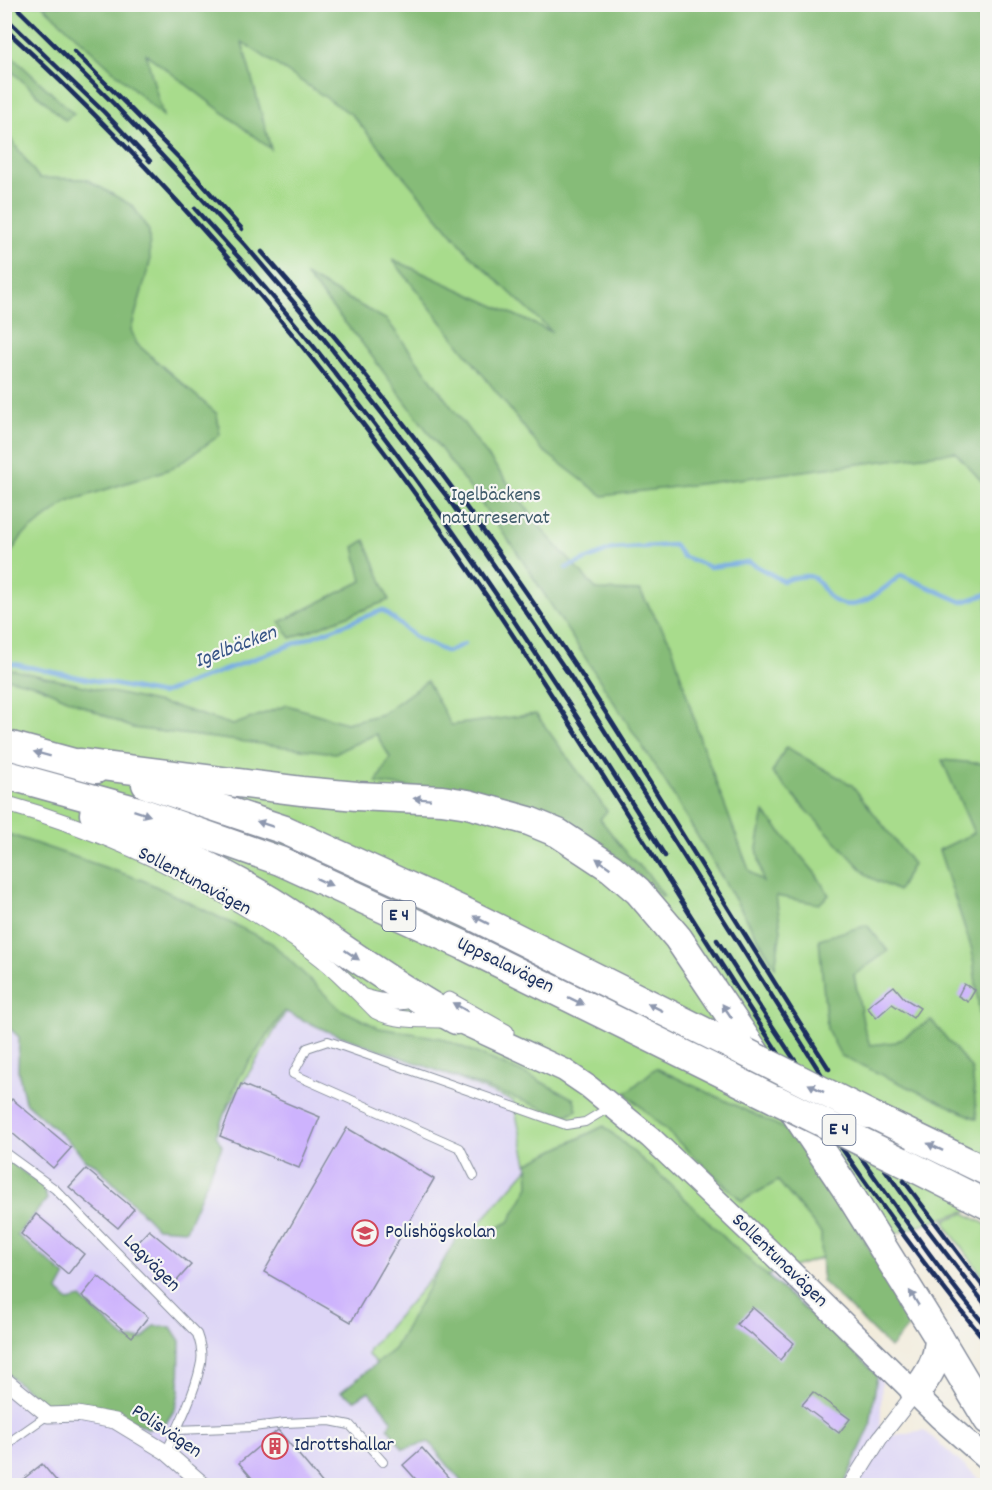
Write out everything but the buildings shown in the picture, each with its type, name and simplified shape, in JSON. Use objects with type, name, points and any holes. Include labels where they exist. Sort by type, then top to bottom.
[{"type":"highway","name":"Uppsalavägen","points":[[4,744],[79,763],[285,830],[466,913],[987,1172]]},
{"type":"highway","points":[[79,763],[324,793],[468,804],[529,820],[558,833],[611,867],[638,891],[678,938],[840,1180],[939,1338],[987,1420]]},
{"type":"highway","name":"Uppsalavägen","points":[[4,774],[138,811],[280,861],[463,945],[987,1205]]},
{"type":"highway","points":[[4,774],[171,847],[231,878],[289,913],[417,999],[456,1020]]},
{"type":"highway","points":[[915,1393],[935,1364],[939,1338]]},
{"type":"street","name":"Sollentunavägen","points":[[4,803],[108,838],[184,873],[287,934],[330,966],[376,1011],[397,1019],[456,1020],[564,1070]]},
{"type":"street","name":"Sollentunavägen","points":[[363,997],[388,1004],[437,995],[533,1047],[564,1070],[650,1137],[987,1460]]},
{"type":"street","points":[[4,1379],[48,1415]]},
{"type":"street","points":[[850,1485],[880,1438],[915,1393]]},
{"type":"street","name":"Polisvägen","points":[[48,1415],[77,1414],[116,1422],[166,1452],[205,1485]]},
{"type":"lane","points":[[474,1176],[460,1148],[293,1074],[307,1048],[328,1041],[566,1125],[585,1122],[612,1106]]},
{"type":"lane","name":"Lagvägen","points":[[4,1152],[55,1189],[197,1334],[201,1366],[177,1430],[166,1452]]},
{"type":"lane","points":[[4,1450],[15,1438],[48,1415]]},
{"type":"lane","points":[[177,1430],[330,1421],[350,1425],[383,1462]]},
{"type":"shaded area","name":"Polishögskolan","points":[[5,825],[569,1090],[882,1376],[880,1438],[924,1430],[987,1486],[5,1486]]},
{"type":"green space","name":"Igelbäckens naturreservat","points":[[5,5],[987,5],[987,1204],[766,1276],[500,1485],[368,1355],[369,1349],[528,1168],[513,1101],[287,1010],[173,1198],[36,1037],[5,1025]]},
{"type":"green space","points":[[42,5],[987,5],[987,487],[955,452],[603,496],[541,449],[392,259],[552,332],[469,254],[352,115],[242,42],[271,149],[146,54],[163,116]]},
{"type":"green space","points":[[5,50],[74,114],[65,120],[5,65]]},
{"type":"green space","points":[[5,131],[39,178],[86,179],[133,206],[149,231],[150,262],[131,330],[137,344],[217,414],[220,435],[173,468],[67,502],[22,536],[5,562]]},
{"type":"green space","points":[[305,275],[387,320],[545,533],[597,590],[640,591],[671,643],[701,742],[749,870],[763,882],[757,848],[764,812],[816,874],[829,895],[819,904],[776,896],[781,930],[775,967],[666,783],[515,549],[362,343]]},
{"type":"green space","points":[[365,540],[389,600],[291,638],[280,622],[362,581],[354,547]]},
{"type":"green space","points":[[5,668],[177,707],[233,725],[287,705],[346,723],[382,714],[427,681],[451,725],[536,714],[607,811],[600,819],[664,896],[660,896],[614,854],[569,821],[514,802],[376,783],[390,757],[376,734],[335,753],[132,728],[36,685],[5,678]]},
{"type":"green space","points":[[786,747],[852,785],[913,864],[898,891],[869,877],[772,773]]},
{"type":"green space","points":[[942,760],[987,764],[987,1041],[982,1035],[972,950],[939,850],[974,833]]},
{"type":"green space","points":[[5,833],[145,881],[272,943],[340,1009],[379,1028],[441,1038],[528,1075],[574,1099],[577,1110],[565,1116],[327,1031],[284,1011],[238,1079],[216,1135],[222,1146],[186,1230],[157,1228],[95,1164],[85,1160],[77,1149],[25,1102],[18,1070],[19,1037],[7,1026],[5,1028]]},
{"type":"green space","points":[[867,925],[888,951],[854,975],[864,1027],[870,1045],[896,1042],[931,1020],[972,1069],[977,1119],[841,1056],[827,1029],[819,939]]},
{"type":"green space","points":[[656,1068],[796,1134],[884,1271],[909,1326],[890,1348],[822,1281],[821,1233],[778,1181],[742,1201],[626,1093]]},
{"type":"green space","points":[[604,1126],[877,1375],[870,1427],[843,1486],[464,1485],[429,1442],[403,1449],[388,1428],[392,1420],[369,1391],[355,1400],[341,1392],[394,1349],[458,1235],[495,1229],[509,1222],[529,1186],[528,1163]]},
{"type":"green space","points":[[4,1157],[42,1186],[47,1199],[17,1235],[66,1276],[58,1291],[69,1301],[81,1298],[126,1339],[143,1339],[154,1326],[171,1327],[180,1341],[179,1393],[175,1409],[166,1423],[149,1429],[113,1412],[43,1404],[5,1372]]},
{"type":"green space","points":[[965,1213],[987,1225],[987,1282],[948,1229],[945,1220]]},
{"type":"waterway","name":"Igelbäcken","points":[[566,568],[612,549],[674,545],[682,556],[710,567],[749,562],[783,581],[807,576],[814,578],[832,599],[841,604],[850,605],[869,599],[901,575],[962,602],[988,594]]},
{"type":"waterway","name":"Igelbäcken","points":[[4,662],[161,694],[383,610],[415,637],[447,652],[464,644]]},
{"type":"railway","points":[[13,4],[114,104],[245,245],[313,325],[445,494],[570,676],[852,1123],[925,1226],[988,1308]]},
{"type":"railway","points":[[4,16],[104,112],[150,161]]},
{"type":"railway","points":[[4,28],[72,92],[200,227],[262,297],[378,443],[486,595],[548,689],[728,975],[853,1164],[918,1255],[988,1344]]},
{"type":"railway","points":[[74,51],[181,160],[242,229]]},
{"type":"railway","points":[[195,209],[262,284],[387,440],[502,603],[665,856]]},
{"type":"railway","points":[[262,252],[388,403],[467,508],[543,616],[611,720],[829,1069]]},
{"type":"railway","points":[[717,940],[855,1150],[930,1255],[988,1329]]},
{"type":"railway","points":[[904,1181],[988,1293]]},
{"type":"place","name":"Polishögskolan","points":[[365,1233]]},
{"type":"place","name":"Idrottshallar","points":[[275,1446]]}]
